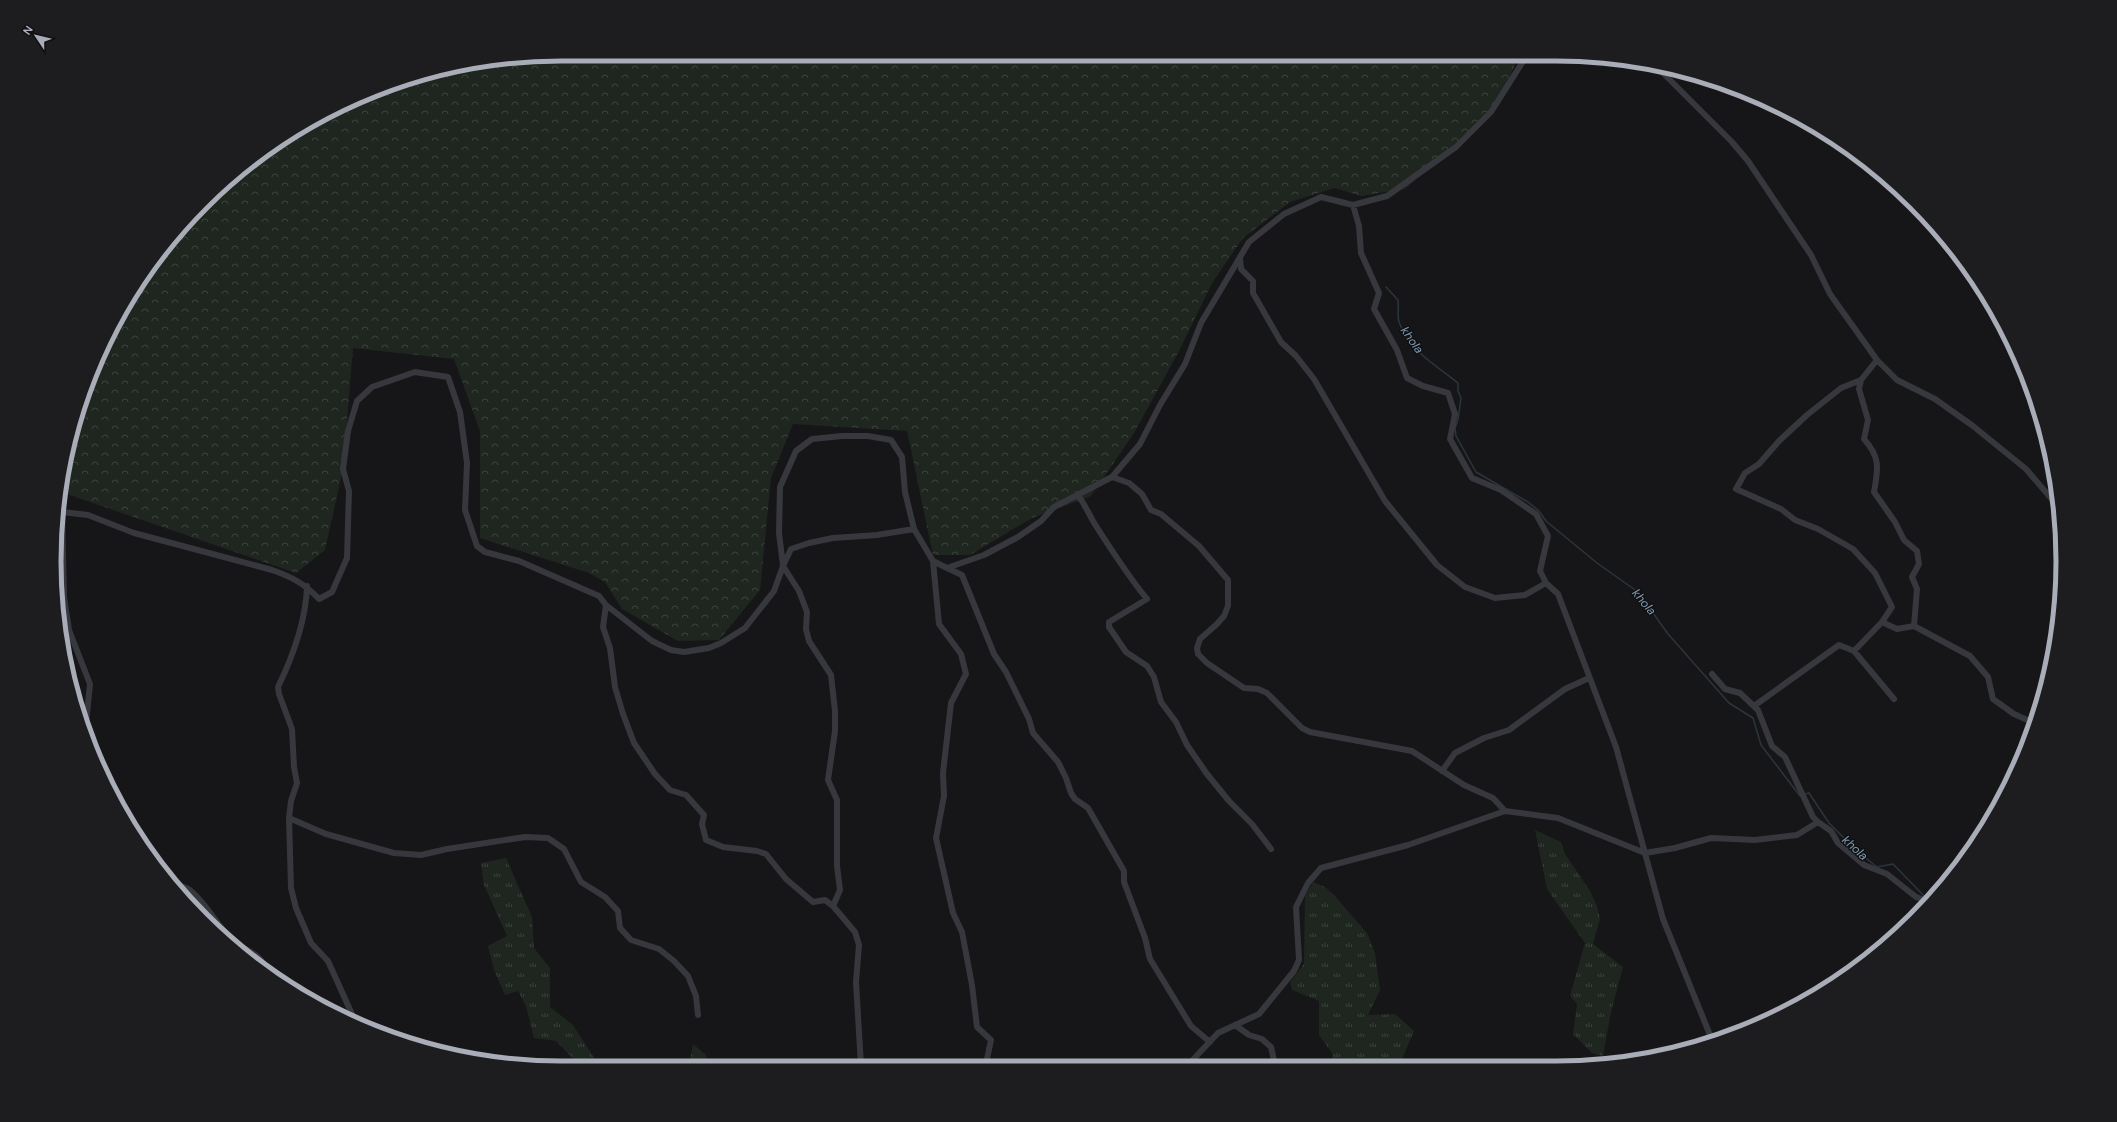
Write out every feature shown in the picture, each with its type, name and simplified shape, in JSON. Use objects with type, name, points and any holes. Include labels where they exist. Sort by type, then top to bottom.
[{"type":"street","points":[[947,568],[984,555],[1018,537],[1041,521],[1054,507],[1112,477],[1140,444],[1160,405],[1185,364],[1201,323],[1226,284],[1249,242],[1284,214],[1321,197],[1353,205],[1387,196],[1456,147],[1491,112],[1523,61]]},
{"type":"street","points":[[1663,73],[1732,142],[1748,161],[1807,249],[1830,294],[1878,360],[1898,380],[1935,399],[2026,469],[2052,500]]},
{"type":"street","points":[[1353,205],[1359,226],[1361,253],[1379,293],[1374,309],[1397,350],[1407,378],[1423,386],[1448,393],[1455,414],[1450,439],[1472,478],[1501,490],[1536,514],[1548,536],[1540,572],[1546,583],[1558,594],[1616,747],[1663,919],[1710,1036]]},
{"type":"street","points":[[1240,256],[1241,269],[1253,282],[1252,292],[1281,342],[1296,356],[1314,379],[1385,501],[1437,565],[1465,586],[1495,598],[1525,595],[1546,583]]},
{"type":"street","points":[[1878,360],[1861,380],[1858,390],[1868,420],[1864,439],[1875,454],[1878,470],[1874,492],[1895,522],[1904,540],[1917,551],[1919,564],[1912,577],[1917,589],[1914,626]]},
{"type":"street","points":[[64,512],[88,515],[134,532],[272,570],[292,577],[307,586],[319,599],[332,592],[347,558],[348,491],[344,469],[348,431],[357,401],[372,387],[415,372],[448,377],[460,412],[467,463],[466,510],[477,546],[485,552],[519,561],[575,584],[599,596],[606,605],[652,641],[670,650],[684,652],[708,648],[745,628],[774,591],[791,549],[809,543],[914,529]]},
{"type":"street","points":[[1854,651],[1882,622],[1892,606],[1875,573],[1853,549],[1818,529],[1795,520],[1781,509],[1736,489],[1745,473],[1759,464],[1779,441],[1807,416],[1841,388],[1861,380]]},
{"type":"street","points":[[833,906],[840,890],[837,866],[837,800],[828,780],[835,731],[836,711],[831,675],[809,641],[806,629],[807,612],[799,591],[783,566],[779,533],[780,487],[796,452],[812,438],[868,436],[891,440],[902,457],[905,492],[914,529],[933,560],[939,624],[961,654],[966,674],[951,703],[944,766],[944,796],[936,838],[953,913],[962,932],[972,985],[977,1027],[991,1040],[988,1061]]},
{"type":"street","points":[[1112,477],[1128,483],[1142,494],[1151,510],[1161,514],[1199,546],[1228,580],[1228,606],[1224,616],[1200,639],[1197,648],[1198,654],[1207,663],[1244,688],[1267,693],[1302,728],[1310,732],[1412,751],[1464,785],[1493,798],[1505,811]]},
{"type":"street","points":[[1077,494],[1086,505],[1094,524],[1147,599],[1119,614],[1109,622],[1109,627],[1126,652],[1147,666],[1154,677],[1161,702],[1176,722],[1187,745],[1212,780],[1252,824],[1270,849]]},
{"type":"street","points":[[62,544],[64,597],[68,624],[90,684],[87,718]]},
{"type":"street","points":[[933,560],[962,575],[994,654],[1006,672],[1026,712],[1033,732],[1058,762],[1071,793],[1075,799],[1088,808],[1124,871],[1124,882],[1145,938],[1150,959],[1191,1026],[1210,1042]]},
{"type":"street","points":[[307,586],[303,619],[297,642],[278,687],[279,694],[292,729],[294,767],[297,783],[291,801],[289,818],[291,888],[296,908],[310,943],[328,961],[352,1015]]},
{"type":"street","points":[[606,605],[603,627],[610,648],[615,686],[623,714],[634,743],[655,774],[670,790],[686,795],[704,815],[702,824],[706,840],[723,847],[757,851],[766,854],[786,879],[813,902],[825,900],[833,906],[855,932],[860,944],[856,982],[861,1061]]},
{"type":"street","points":[[1882,622],[1897,629],[1914,626],[1970,656],[1988,677],[1993,699],[2014,714],[2029,721]]},
{"type":"street","points":[[1754,706],[1838,644],[1854,651],[1894,699]]},
{"type":"street","points":[[1712,674],[1725,689],[1740,693],[1758,710],[1772,746],[1786,758],[1813,817],[1831,830],[1838,844],[1864,865],[1887,874],[1916,897],[1924,900]]},
{"type":"street","points":[[1442,771],[1455,753],[1484,738],[1509,730],[1565,688],[1589,678]]},
{"type":"street","points":[[1192,1061],[1218,1033],[1259,1014],[1294,971],[1299,960],[1296,907],[1308,883],[1321,868],[1408,845],[1505,811],[1558,818],[1645,853],[1675,848],[1711,838],[1755,840],[1796,835],[1818,822]]},
{"type":"street","points":[[289,818],[326,834],[394,853],[421,855],[525,838],[548,838],[564,849],[582,882],[605,897],[618,911],[620,928],[631,940],[658,949],[674,961],[688,976],[696,996],[698,1016]]},
{"type":"street","points":[[181,886],[189,889],[210,910],[227,934]]},
{"type":"street","points":[[243,947],[255,954],[264,963]]},
{"type":"street","points":[[1235,1025],[1249,1035],[1262,1039],[1271,1047],[1274,1061]]},
{"type":"green space","points":[[1516,61],[1497,107],[1405,189],[1361,196],[1335,188],[1290,202],[1243,238],[1212,283],[1178,353],[1134,433],[1091,496],[1032,518],[970,555],[933,555],[907,431],[793,424],[771,478],[760,590],[719,640],[678,641],[622,609],[605,582],[589,573],[480,538],[480,431],[454,359],[353,348],[343,469],[325,550],[296,573],[65,494],[78,432],[99,370],[128,311],[145,283],[164,257],[207,207],[257,164],[283,145],[311,128],[370,99],[432,78],[496,65],[528,62]]},
{"type":"green space","points":[[1535,830],[1561,842],[1565,854],[1590,891],[1597,906],[1600,919],[1593,944],[1623,967],[1611,1012],[1603,1056],[1592,1053],[1573,1034],[1577,1004],[1570,996],[1585,943],[1547,889]]},
{"type":"green space","points":[[506,858],[532,917],[534,948],[550,968],[550,1007],[573,1025],[596,1061],[575,1061],[556,1041],[534,1038],[526,1006],[518,991],[505,995],[494,970],[488,946],[507,936],[484,885],[481,863]]},
{"type":"green space","points":[[1313,882],[1325,887],[1367,933],[1375,953],[1380,990],[1368,1015],[1395,1014],[1414,1031],[1401,1061],[1332,1061],[1332,1053],[1319,1035],[1319,1001],[1292,990],[1290,982],[1304,964],[1305,896]]},
{"type":"green space","points":[[693,1044],[706,1055],[707,1061],[690,1061]]},
{"type":"waterway","name":"khola","points":[[1386,287],[1398,300],[1399,322],[1409,341],[1424,357],[1458,383],[1458,391],[1461,398],[1458,420],[1455,428],[1456,436],[1476,472],[1528,502],[1539,511],[1546,521],[1597,563],[1638,592],[1668,634],[1729,703],[1753,718],[1761,745],[1800,796]]},
{"type":"waterway","name":"khola","points":[[1805,794],[1809,793],[1829,823],[1857,851],[1877,867],[1893,864],[1926,898]]}]
